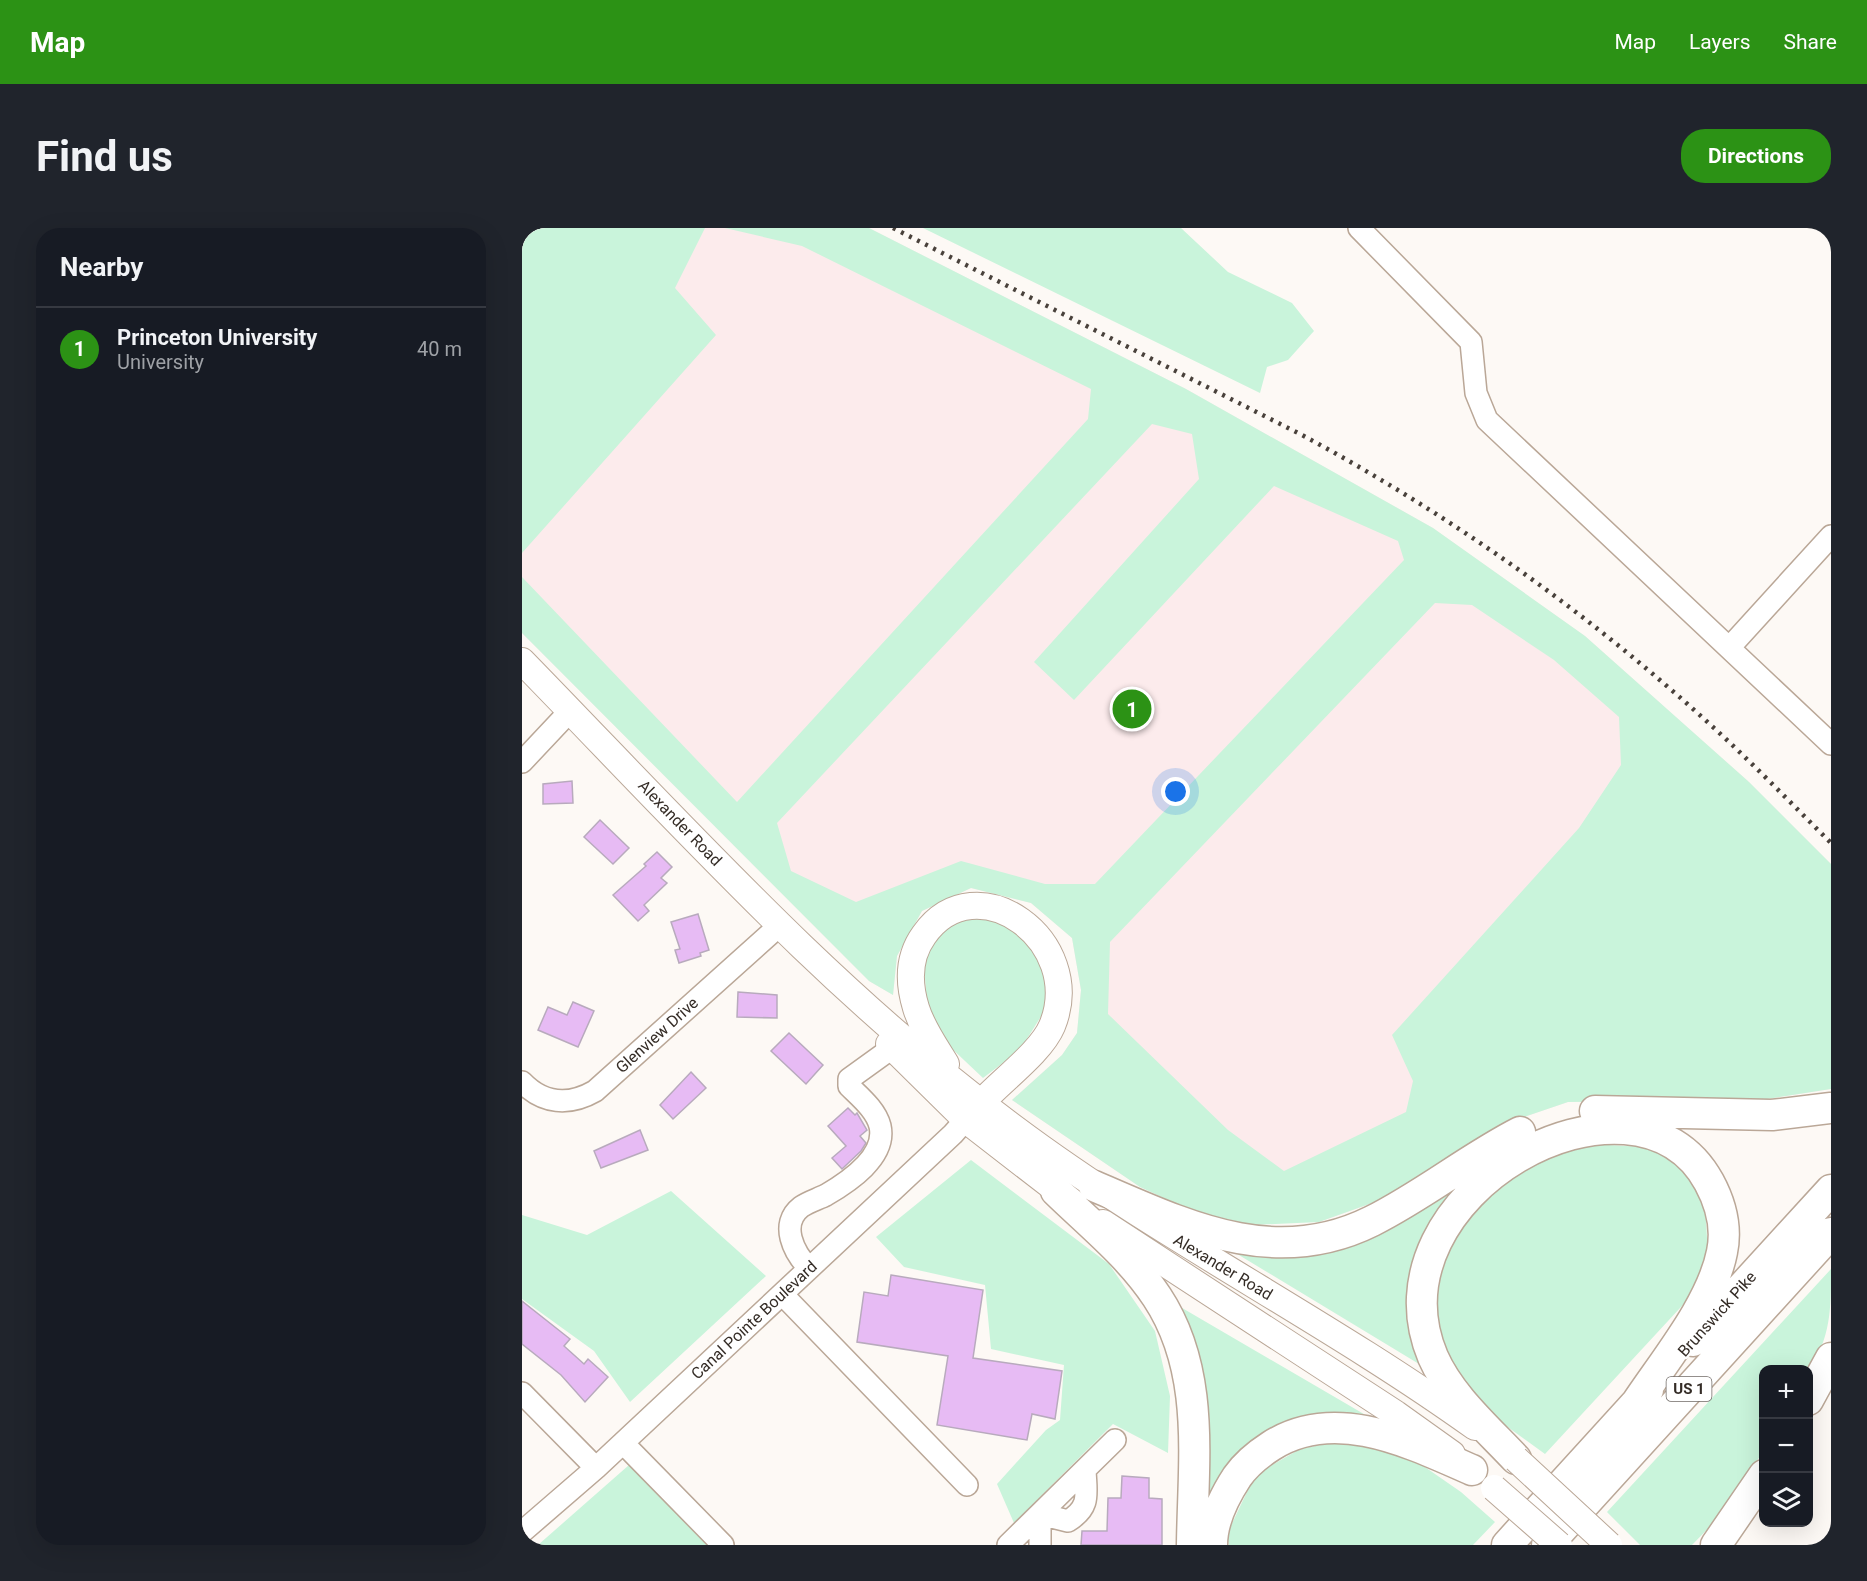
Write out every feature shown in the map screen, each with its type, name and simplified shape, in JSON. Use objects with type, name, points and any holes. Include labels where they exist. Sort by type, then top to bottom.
[{"type":"highway","points":[[1094,1186],[1181,1223],[1215,1234],[1250,1241],[1287,1242],[1340,1234],[1371,1222],[1512,1136],[1556,1118],[1605,1110],[1772,1115],[1831,1108]]},
{"type":"highway","points":[[1516,1459],[1460,1398],[1439,1369],[1421,1314],[1425,1272],[1436,1244],[1452,1216],[1502,1165],[1536,1147],[1590,1130],[1640,1132],[1672,1144],[1688,1155],[1706,1177],[1722,1214],[1722,1253],[1706,1294],[1635,1405]]},
{"type":"highway","name":"Brunswick Pike","points":[[1508,1543],[1831,1190]]},
{"type":"highway","points":[[1056,1191],[1133,1266],[1156,1295],[1180,1340],[1189,1369],[1194,1407],[1192,1545]]},
{"type":"highway","name":"Brunswick Pike","points":[[1547,1545],[1831,1233]]},
{"type":"highway","points":[[1813,1392],[1831,1358]]},
{"type":"highway","points":[[1212,1545],[1219,1510],[1241,1471],[1264,1450],[1292,1436],[1327,1429],[1368,1431],[1418,1446],[1483,1479]]},
{"type":"highway","points":[[1719,1543],[1759,1483]]},
{"type":"main road","name":"Alexander Road","points":[[522,661],[839,984],[957,1082],[974,1111],[1056,1191],[1396,1414],[1483,1479],[1558,1545]]},
{"type":"main road","points":[[957,1082],[924,1028],[916,1007],[910,974],[913,955],[929,928],[947,915],[971,908],[995,909],[1027,925],[1044,942],[1055,967],[1059,995],[1055,1017],[1043,1040],[974,1111]]},
{"type":"main road","name":"Alexander Road","points":[[839,984],[892,1048],[974,1111],[1400,1375],[1516,1459],[1609,1545]]},
{"type":"street","points":[[1359,228],[1471,342],[1476,393],[1487,420],[1831,744]]},
{"type":"street","points":[[1729,648],[1831,536]]},
{"type":"street","points":[[522,762],[570,711]]},
{"type":"street","name":"Glenview Drive","points":[[522,1082],[543,1098],[556,1101],[583,1098],[595,1091],[780,925]]},
{"type":"street","points":[[809,1268],[793,1248],[790,1234],[793,1217],[800,1208],[845,1183],[872,1160],[879,1142],[880,1127],[873,1112],[849,1086],[849,1079],[892,1048]]},
{"type":"street","name":"Canal Pointe Boulevard","points":[[522,1532],[623,1443],[974,1111]]},
{"type":"street","points":[[782,1294],[967,1485]]},
{"type":"street","points":[[522,1393],[596,1468]]},
{"type":"street","points":[[1040,1514],[1068,1521],[1081,1513],[1087,1498],[1085,1470],[1115,1440]]},
{"type":"street","points":[[623,1443],[723,1545]]},
{"type":"street","points":[[1008,1545],[1040,1514]]},
{"type":"street","points":[[1040,1514],[1040,1545]]},
{"type":"shaded area","points":[[522,228],[869,228],[1186,389],[1433,528],[1585,636],[1749,782],[1831,864],[1831,1089],[1760,1100],[1568,1102],[1509,1122],[1375,1202],[1319,1222],[1140,1187],[1012,1100],[1062,1055],[1077,1033],[1081,990],[1072,938],[1031,903],[971,888],[922,911],[897,956],[893,995],[869,981],[522,633]]},
{"type":"green space","points":[[522,228],[705,228],[675,288],[716,335],[522,553]]},
{"type":"green space","points":[[725,228],[869,228],[1186,389],[1433,528],[1585,636],[1749,782],[1831,864],[1831,1089],[1760,1100],[1568,1102],[1509,1122],[1375,1202],[1319,1222],[1252,1225],[1192,1211],[1140,1187],[1012,1100],[1062,1055],[1077,1033],[1081,990],[1072,938],[1031,903],[971,888],[922,911],[897,956],[893,995],[869,981],[522,633],[522,577],[737,802],[1088,419],[1091,389],[802,246]],"holes":[[[1152,424],[1192,434],[1199,479],[1034,662],[1074,700],[1274,486],[1398,541],[1404,560],[1095,884],[1045,884],[961,861],[856,902],[791,871],[777,823]],[[1435,603],[1472,605],[1554,660],[1619,717],[1621,765],[1579,828],[1392,1035],[1413,1081],[1406,1112],[1284,1171],[1228,1130],[1108,1014],[1110,942]]]},
{"type":"green space","points":[[923,228],[1181,228],[1228,272],[1292,303],[1314,331],[1288,360],[1267,367],[1260,393]]},
{"type":"green space","points":[[987,915],[1023,937],[1045,969],[1045,1010],[1020,1050],[983,1078],[947,1044],[927,1006],[924,963],[941,927]]},
{"type":"green space","points":[[1592,1144],[1661,1148],[1704,1190],[1708,1254],[1705,1281],[1545,1454],[1480,1407],[1442,1349],[1432,1292],[1460,1226],[1495,1188],[1531,1162]]},
{"type":"green space","points":[[971,1160],[1109,1264],[1155,1331],[1170,1396],[1168,1453],[1113,1424],[1014,1523],[997,1484],[1046,1430],[1060,1420],[1064,1365],[991,1349],[985,1285],[904,1267],[876,1237]]},
{"type":"green space","points":[[1466,1177],[1413,1286],[1419,1364],[1224,1246],[1348,1241]]},
{"type":"green space","points":[[671,1191],[766,1276],[630,1402],[594,1351],[522,1299],[522,1215],[587,1235]]},
{"type":"green space","points":[[1831,1269],[1828,1323],[1821,1347],[1811,1365],[1759,1365],[1759,1458],[1729,1507],[1692,1545],[1640,1545],[1607,1512]]},
{"type":"green space","points":[[1177,1305],[1369,1417],[1314,1417],[1256,1438],[1203,1517]]},
{"type":"green space","points":[[1347,1440],[1409,1456],[1461,1492],[1495,1522],[1473,1545],[1229,1545],[1227,1534],[1255,1475],[1300,1449]]},
{"type":"green space","points":[[629,1465],[707,1545],[538,1545]]},
{"type":"building","points":[[572,781],[573,803],[543,804],[543,784]]},
{"type":"building","points":[[600,820],[629,848],[613,864],[584,837]]},
{"type":"building","points":[[657,852],[672,867],[661,878],[667,883],[644,905],[649,911],[638,921],[613,895],[646,866],[644,864]]},
{"type":"building","points":[[698,914],[709,950],[700,953],[701,956],[679,963],[675,950],[680,949],[671,922]]},
{"type":"building","points":[[738,992],[777,995],[777,1018],[737,1017]]},
{"type":"building","points":[[573,1002],[594,1011],[578,1047],[538,1030],[548,1007],[567,1015]]},
{"type":"building","points":[[789,1033],[823,1065],[806,1084],[771,1051]]},
{"type":"building","points":[[691,1072],[706,1088],[673,1119],[660,1105]]},
{"type":"building","points":[[848,1108],[855,1115],[857,1113],[867,1130],[860,1136],[866,1143],[842,1169],[832,1158],[846,1146],[828,1126]]},
{"type":"building","points":[[640,1130],[648,1150],[601,1168],[594,1151]]},
{"type":"building","points":[[891,1275],[983,1290],[973,1358],[1062,1371],[1055,1419],[1032,1414],[1027,1440],[937,1425],[948,1356],[857,1342],[864,1292],[888,1296]]},
{"type":"building","points":[[522,1301],[570,1339],[564,1346],[584,1364],[588,1359],[608,1377],[585,1402],[561,1375],[522,1344]]},
{"type":"building","points":[[1122,1476],[1149,1478],[1149,1498],[1162,1499],[1162,1545],[1081,1545],[1082,1531],[1107,1531],[1108,1498],[1121,1498]]},
{"type":"railway","points":[[893,228],[1302,435],[1416,501],[1471,537],[1578,613],[1629,654],[1741,753],[1831,843]]},
{"type":"place","name":"Princeton University","points":[[1132,709]]}]
